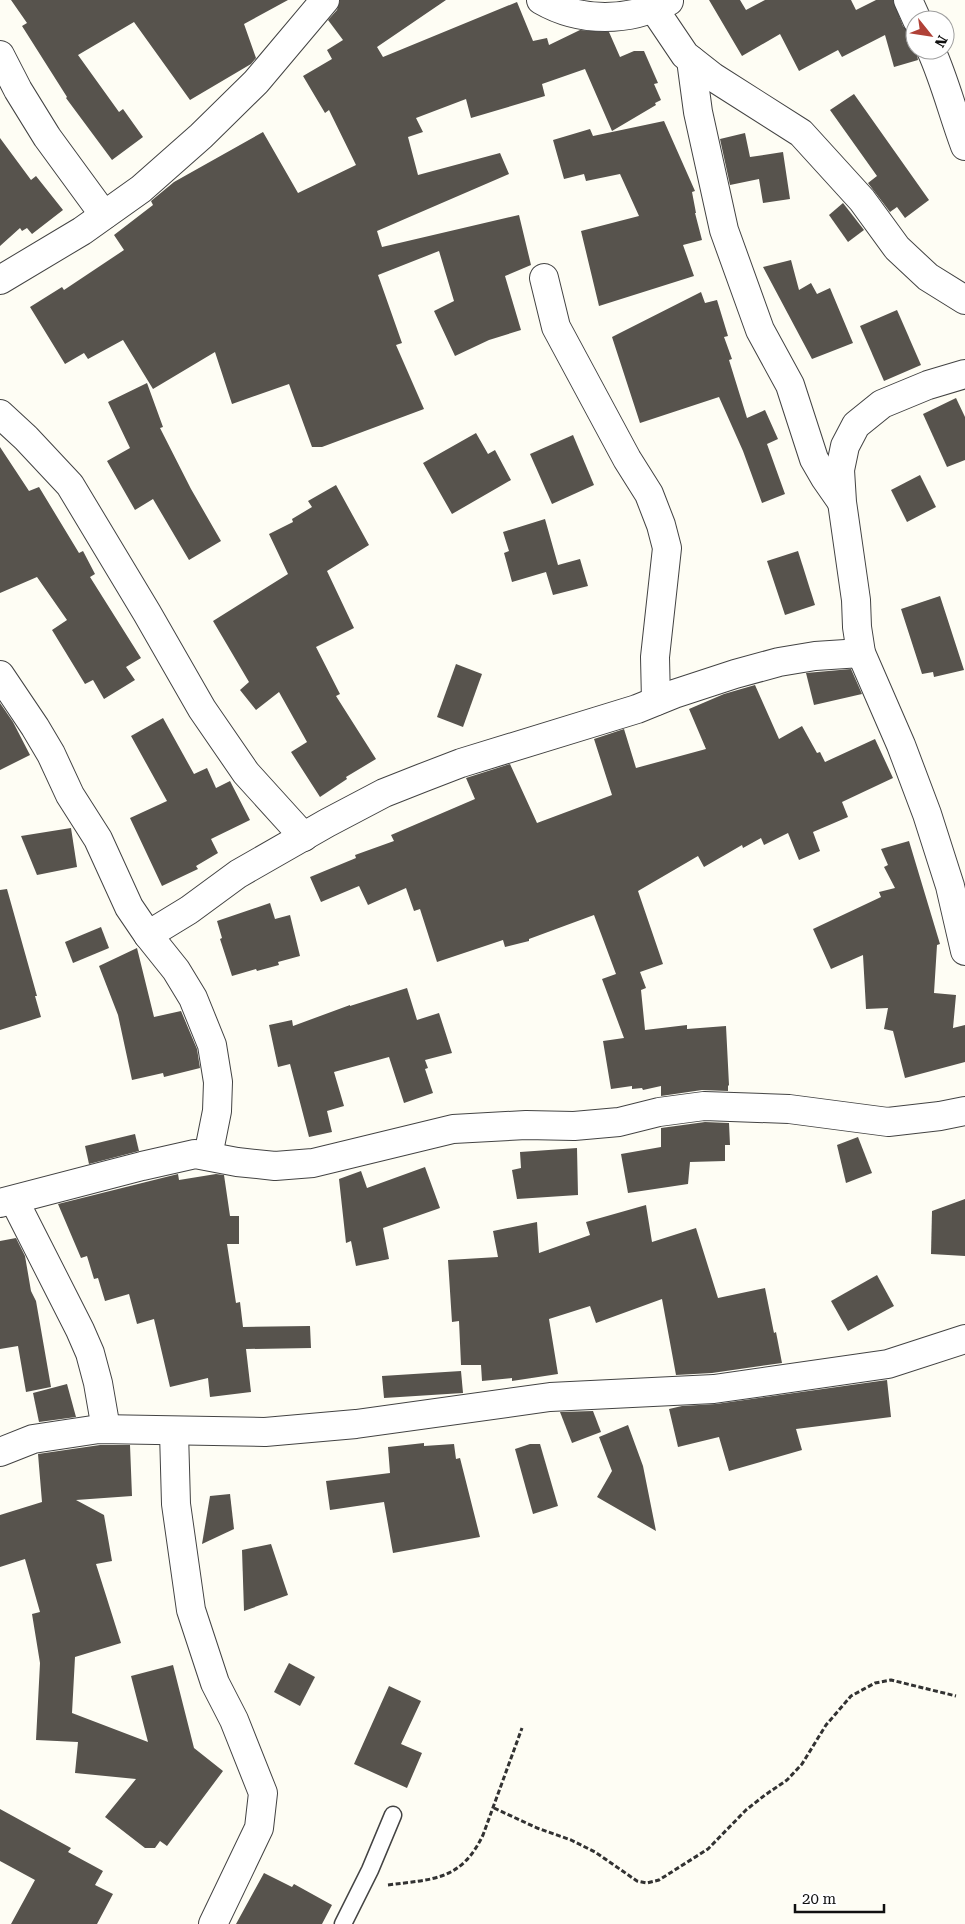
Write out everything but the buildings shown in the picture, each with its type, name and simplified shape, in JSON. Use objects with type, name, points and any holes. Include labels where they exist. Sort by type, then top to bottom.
[{"type":"street","points":[[0,280],[82,231],[141,189],[201,136],[256,82],[325,0]]},
{"type":"street","points":[[542,0],[557,9],[584,16],[617,17],[662,4],[685,55],[713,77],[800,133],[862,200],[897,248],[928,277],[965,300]]},
{"type":"street","points":[[0,55],[18,90],[47,137],[104,215]]},
{"type":"street","points":[[691,60],[698,112],[724,230],[760,330],[790,385],[814,459],[842,502]]},
{"type":"street","points":[[936,60],[965,146]]},
{"type":"street","points":[[544,278],[556,327],[627,459],[649,494],[661,525],[666,548],[655,657],[656,701]]},
{"type":"street","points":[[965,374],[928,385],[882,404],[856,425],[845,446],[840,470],[842,502],[856,600],[857,627],[861,653],[901,745],[927,814],[950,886],[965,951]]},
{"type":"street","points":[[0,414],[26,438],[70,485],[202,709],[246,773],[304,837]]},
{"type":"street","points":[[148,935],[189,910],[238,874],[356,806],[422,778],[461,763],[637,709],[735,674],[779,662],[815,656],[861,653]]},
{"type":"street","points":[[0,675],[35,726],[70,795],[98,839],[129,906],[148,935],[176,970],[193,998],[212,1046],[218,1082],[217,1111],[208,1156]]},
{"type":"street","points":[[106,1429],[98,1383],[90,1353],[80,1330],[7,1201],[195,1154],[275,1166],[313,1163],[452,1129],[526,1125],[574,1126],[619,1122],[659,1112],[704,1106],[789,1109],[888,1122],[965,1111]]},
{"type":"street","points":[[0,1452],[33,1439],[106,1429],[174,1432],[265,1432],[356,1424],[550,1397],[714,1389],[888,1364],[965,1339]]},
{"type":"street","points":[[174,1432],[176,1504],[191,1610],[215,1682],[234,1720],[263,1793],[259,1828],[213,1924]]},
{"type":"lane","points":[[343,1924],[393,1816]]},
{"type":"path","points":[[494,1808],[595,1852],[637,1881],[646,1883],[659,1880],[708,1849],[746,1810],[787,1780],[802,1764],[826,1725],[851,1696],[876,1682],[891,1680],[956,1696]]},
{"type":"path","points":[[360,1889],[450,1874],[466,1863],[477,1848],[494,1808],[522,1728]]}]
